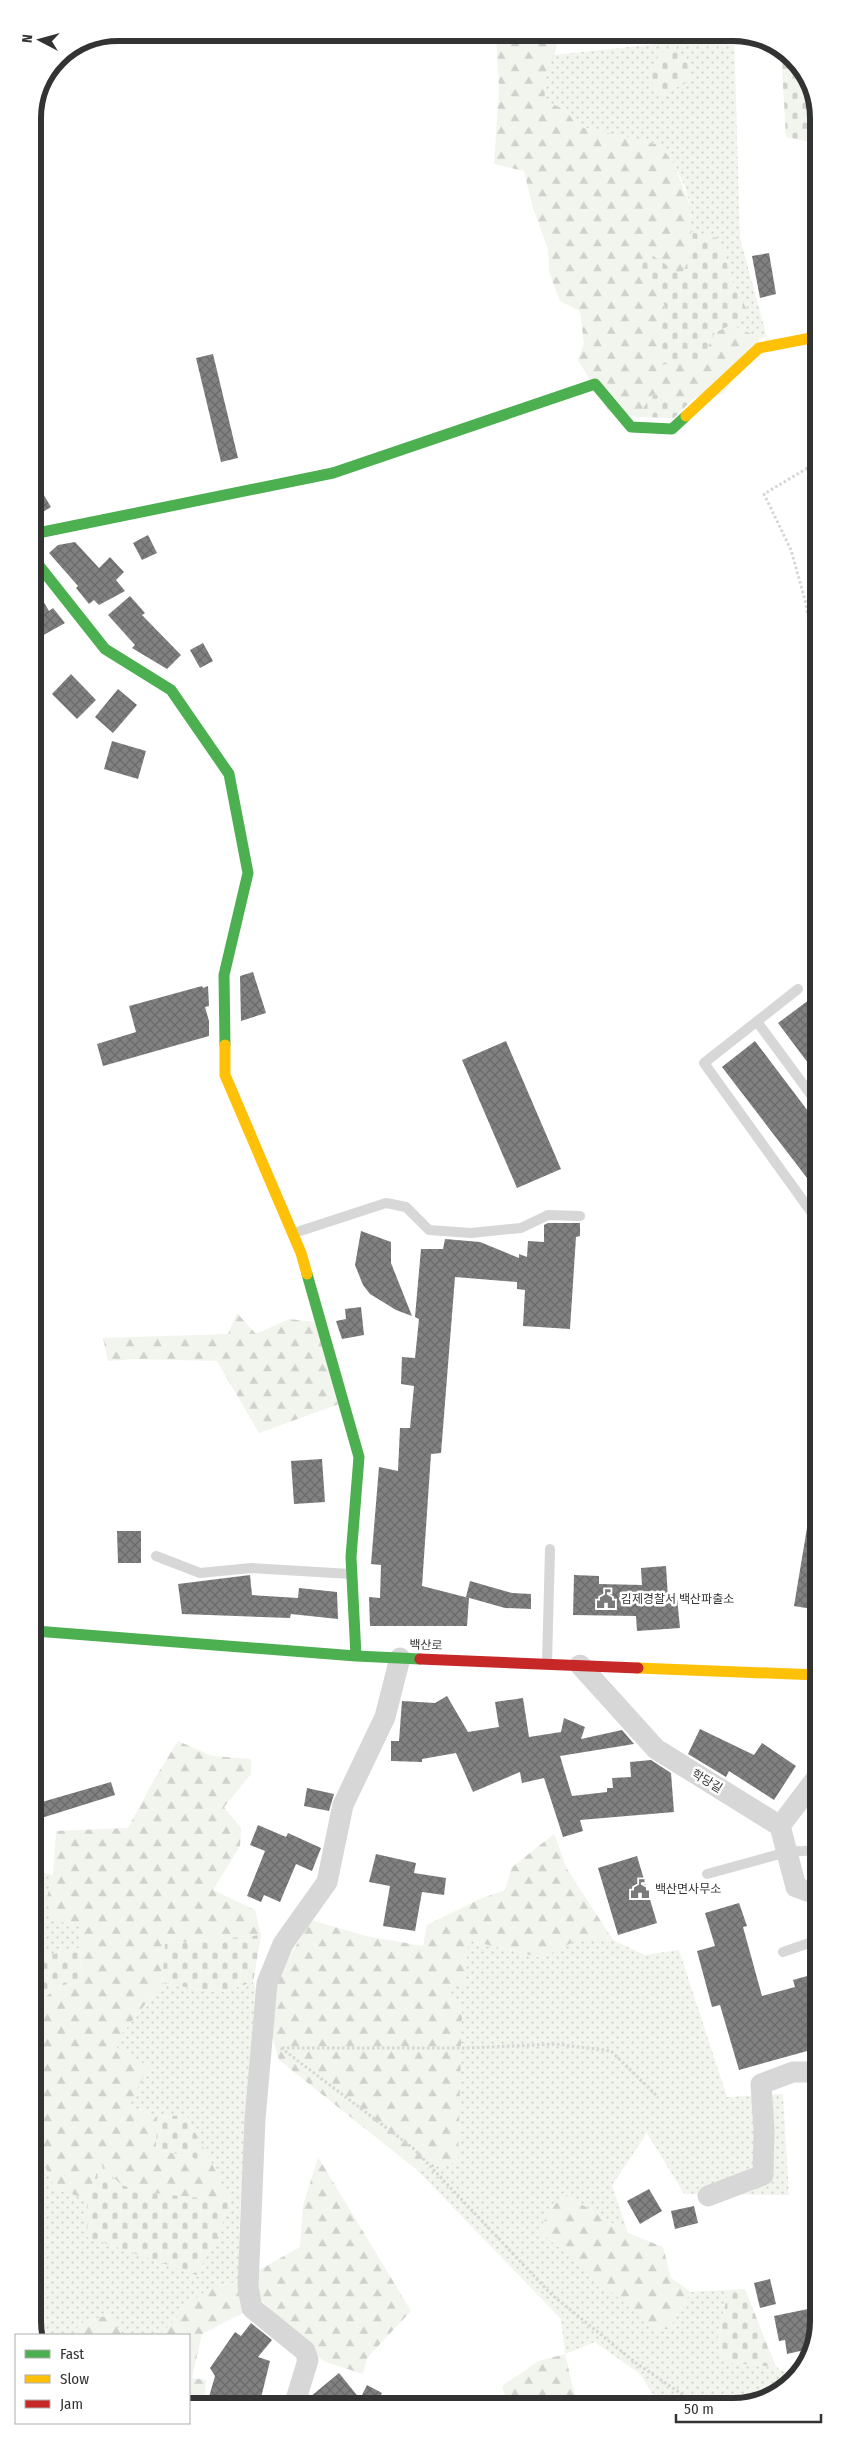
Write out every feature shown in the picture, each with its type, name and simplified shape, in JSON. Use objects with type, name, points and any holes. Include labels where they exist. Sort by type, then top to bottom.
[{"type":"street","points":[[41,532],[333,473],[595,384],[631,427],[672,429],[759,348],[810,338]]},
{"type":"street","points":[[41,568],[105,649],[171,690],[230,774],[248,873],[224,976],[225,1075],[301,1253],[359,1457],[351,1558],[356,1656]]},
{"type":"street","name":"백산로","points":[[41,1631],[356,1656],[810,1675]]},
{"type":"street","points":[[296,2398],[308,2360],[305,2351],[252,2308],[248,2286],[255,2119],[271,2048],[267,1983],[283,1944],[327,1882],[343,1804],[385,1717],[400,1658]]},
{"type":"street","name":"학당길","points":[[580,1666],[656,1749],[780,1826]]},
{"type":"street","points":[[810,1787],[780,1826],[796,1887],[810,1892]]},
{"type":"street","points":[[708,2196],[763,2175],[764,2130],[761,2084],[792,2072],[810,2072]]},
{"type":"lane","points":[[798,989],[758,1023],[704,1063],[810,1210]]},
{"type":"lane","points":[[758,1023],[810,1094]]},
{"type":"lane","points":[[293,1234],[386,1203],[406,1207],[429,1230],[471,1233],[521,1228],[548,1215],[580,1216]]},
{"type":"lane","points":[[547,1664],[550,1549]]},
{"type":"lane","points":[[156,1556],[200,1573],[251,1568],[352,1574]]},
{"type":"lane","points":[[707,1874],[787,1852],[810,1851]]},
{"type":"lane","points":[[783,1952],[810,1943]]},
{"type":"path","points":[[810,467],[764,494],[791,550],[810,625]]},
{"type":"path","points":[[271,2048],[466,2048],[556,2044],[611,2051],[658,2097]]},
{"type":"path","points":[[271,2048],[413,2148],[552,2295],[636,2363],[686,2398]]},
{"type":"green space","points":[[496,41],[558,41],[544,76],[545,101],[566,110],[577,126],[660,145],[674,164],[690,206],[693,252],[681,276],[646,251],[656,291],[665,306],[659,332],[701,360],[715,332],[732,325],[760,338],[723,394],[678,400],[653,394],[637,417],[609,412],[578,360],[584,344],[580,311],[560,301],[549,272],[548,249],[533,208],[524,171],[494,164],[499,88]]},
{"type":"green space","points":[[658,41],[734,41],[740,238],[767,337],[760,338],[732,325],[748,312],[732,281],[720,239],[691,232],[690,206],[685,187],[674,164],[660,145],[577,126],[566,110],[544,101],[544,76],[554,55],[657,44]]},
{"type":"green space","points":[[673,50],[686,57],[692,80],[661,95],[649,79],[659,52]]},
{"type":"green space","points":[[781,58],[794,71],[804,89],[810,118],[810,142],[786,137]]},
{"type":"green space","points":[[691,232],[720,239],[732,281],[748,312],[732,325],[715,332],[702,360],[658,365],[659,332],[665,306],[641,268],[646,251],[681,275],[693,252]]},
{"type":"green space","points":[[653,394],[678,400],[694,398],[674,418],[637,417]]},
{"type":"green space","points":[[237,1313],[256,1334],[289,1319],[315,1322],[339,1404],[259,1433],[217,1361],[136,1359],[108,1361],[103,1338],[228,1334]]},
{"type":"green space","points":[[178,1741],[212,1756],[251,1759],[251,1774],[224,1807],[241,1828],[240,1846],[213,1890],[255,1910],[261,1935],[165,1944],[162,1983],[113,2045],[149,2067],[128,2106],[157,2117],[156,2149],[211,2162],[231,2201],[151,2193],[121,2185],[100,2164],[87,2199],[55,2189],[43,2162],[41,2144],[41,2001],[57,1987],[81,1980],[79,1925],[53,1921],[47,1897],[53,1875],[56,1831],[128,1828],[155,1778]]},
{"type":"green space","points":[[554,1834],[567,1869],[613,1940],[579,1939],[542,1958],[468,1940],[465,1984],[448,1987],[462,2011],[458,2162],[417,2170],[279,2060],[270,2029],[276,1980],[311,1920],[366,1936],[423,1946],[427,1925],[480,1899],[505,1890],[512,1867]]},
{"type":"green space","points":[[41,1872],[53,1875],[47,1897],[79,1924],[80,1948],[41,1957]]},
{"type":"green space","points":[[261,1935],[253,1982],[219,1993],[162,1983],[165,1944]]},
{"type":"green space","points":[[579,1938],[613,1940],[645,1955],[679,1950],[727,2097],[783,2094],[789,2195],[684,2194],[647,2133],[612,2185],[628,2233],[563,2193],[669,2329],[691,2292],[729,2290],[717,2337],[723,2362],[776,2367],[789,2374],[767,2390],[753,2395],[733,2398],[655,2398],[640,2374],[595,2342],[565,2354],[561,2319],[417,2170],[458,2162],[447,1987],[465,1983],[468,1940],[542,1958]]},
{"type":"green space","points":[[80,1948],[81,1980],[57,1987],[41,2001],[41,1957]]},
{"type":"green space","points":[[253,1982],[257,1992],[240,2213],[239,2282],[224,2284],[160,2334],[122,2334],[108,2315],[79,2324],[75,2334],[43,2334],[41,2144],[43,2162],[55,2189],[87,2199],[87,2237],[231,2201],[186,2115],[157,2117],[128,2106],[113,2045],[162,1983],[219,1993]]},
{"type":"green space","points":[[186,2115],[211,2162],[156,2149],[157,2117]]},
{"type":"green space","points":[[318,2157],[411,2311],[367,2358],[363,2374],[323,2361],[259,2298],[254,2273],[300,2247],[303,2206]]},
{"type":"green space","points":[[100,2164],[121,2185],[151,2193],[231,2201],[217,2238],[197,2275],[87,2237],[87,2199]]},
{"type":"green space","points":[[563,2193],[628,2233],[663,2247],[671,2278],[691,2292],[669,2329],[655,2329],[538,2230]]},
{"type":"green space","points":[[239,2282],[245,2312],[202,2334],[192,2378],[206,2380],[204,2398],[190,2398],[190,2334],[160,2334],[201,2294],[223,2285]]},
{"type":"green space","points":[[745,2289],[776,2367],[723,2362],[717,2337],[729,2290]]},
{"type":"green space","points":[[108,2315],[122,2334],[75,2334],[79,2324]]},
{"type":"green space","points":[[565,2354],[576,2398],[506,2398],[502,2386],[539,2361]]},
{"type":"building","points":[[769,253],[776,294],[760,298],[752,256]]},
{"type":"building","points":[[213,354],[238,458],[221,462],[196,358]]},
{"type":"building","points":[[41,490],[51,507],[41,513]]},
{"type":"building","points":[[148,535],[157,553],[142,560],[133,543]]},
{"type":"building","points":[[75,542],[99,568],[110,557],[124,572],[116,580],[125,591],[99,605],[94,600],[89,604],[76,588],[78,586],[49,553],[58,545]]},
{"type":"building","points":[[130,596],[145,613],[142,615],[181,655],[167,669],[132,648],[135,645],[108,615]]},
{"type":"building","points":[[41,598],[49,611],[53,608],[65,623],[41,636]]},
{"type":"building","points":[[203,643],[213,661],[200,668],[190,650]]},
{"type":"building","points":[[71,674],[96,700],[77,719],[52,694]]},
{"type":"building","points":[[118,689],[137,705],[113,733],[95,717]]},
{"type":"building","points":[[112,741],[146,751],[138,779],[104,769]]},
{"type":"building","points":[[253,972],[266,1013],[241,1021],[240,976]]},
{"type":"building","points":[[202,986],[203,988],[208,986],[209,1006],[205,1007],[209,1021],[209,1036],[103,1066],[97,1044],[136,1032],[129,1006]]},
{"type":"building","points":[[810,999],[810,1066],[778,1023]]},
{"type":"building","points":[[506,1041],[561,1169],[517,1188],[462,1060]]},
{"type":"building","points":[[755,1041],[810,1114],[810,1182],[722,1067]]},
{"type":"building","points":[[548,1223],[580,1223],[580,1236],[576,1237],[570,1329],[523,1326],[525,1290],[517,1289],[517,1282],[455,1277],[441,1453],[431,1454],[422,1586],[469,1598],[467,1626],[370,1626],[369,1597],[380,1598],[381,1565],[371,1564],[379,1467],[398,1471],[400,1428],[410,1428],[414,1386],[401,1384],[402,1357],[415,1358],[419,1319],[415,1317],[421,1249],[443,1249],[445,1239],[480,1242],[519,1258],[519,1254],[527,1257],[528,1241],[544,1242],[544,1225]]},
{"type":"building","points":[[361,1231],[391,1242],[391,1263],[412,1316],[396,1310],[370,1294],[363,1285],[355,1265]]},
{"type":"building","points":[[361,1307],[364,1335],[342,1339],[336,1321],[346,1319],[345,1309]]},
{"type":"building","points":[[322,1459],[325,1502],[294,1504],[291,1461]]},
{"type":"building","points":[[809,1516],[810,1516],[810,1609],[794,1606]]},
{"type":"building","points":[[117,1531],[141,1531],[141,1563],[118,1563]]},
{"type":"building","points":[[666,1566],[668,1598],[677,1598],[680,1628],[637,1631],[636,1616],[573,1615],[574,1575],[599,1576],[599,1584],[642,1585],[641,1568]]},
{"type":"building","points":[[250,1575],[252,1595],[298,1598],[299,1588],[337,1592],[338,1619],[291,1614],[290,1618],[182,1614],[178,1584]]},
{"type":"building","points":[[470,1581],[512,1593],[531,1594],[531,1609],[505,1608],[466,1597]]},
{"type":"building","points":[[447,1696],[468,1732],[499,1727],[495,1702],[523,1698],[529,1737],[561,1732],[564,1718],[585,1727],[581,1739],[622,1730],[634,1744],[560,1756],[572,1796],[607,1792],[607,1788],[613,1788],[612,1778],[631,1777],[630,1762],[651,1760],[671,1773],[674,1812],[580,1820],[583,1831],[563,1837],[544,1778],[522,1783],[520,1772],[473,1792],[456,1753],[422,1759],[422,1762],[391,1761],[391,1741],[399,1741],[402,1701],[435,1703]]},
{"type":"building","points":[[700,1729],[754,1755],[762,1743],[796,1766],[774,1800],[729,1771],[726,1777],[688,1754]]},
{"type":"building","points":[[111,1782],[115,1795],[41,1818],[41,1802]]},
{"type":"building","points":[[307,1788],[334,1794],[329,1811],[304,1806]]},
{"type":"building","points":[[258,1825],[286,1837],[288,1833],[321,1848],[312,1871],[296,1864],[280,1902],[264,1895],[261,1902],[247,1896],[265,1851],[250,1845]]},
{"type":"building","points":[[376,1854],[416,1863],[414,1873],[446,1878],[444,1895],[422,1892],[415,1931],[383,1926],[390,1886],[369,1882]]},
{"type":"building","points":[[637,1856],[657,1923],[618,1935],[598,1868]]},
{"type":"building","points":[[739,1903],[747,1926],[743,1927],[762,1996],[795,1987],[793,1980],[810,1975],[810,2050],[739,2070],[720,2005],[712,2007],[697,1951],[715,1946],[705,1913]]},
{"type":"building","points":[[649,2189],[662,2211],[640,2224],[627,2201]]},
{"type":"building","points":[[694,2206],[698,2223],[675,2229],[671,2211]]},
{"type":"building","points":[[770,2279],[776,2304],[760,2308],[754,2283]]},
{"type":"building","points":[[808,2309],[810,2319],[809,2331],[804,2350],[787,2354],[785,2340],[779,2341],[774,2316]]},
{"type":"building","points":[[251,2323],[272,2340],[258,2357],[270,2361],[261,2398],[209,2397],[215,2376],[210,2368],[235,2332],[241,2336]]},
{"type":"building","points":[[339,2373],[359,2398],[310,2398]]},
{"type":"building","points":[[367,2385],[382,2393],[380,2398],[360,2398]]},
{"type":"traffic: fast","points":[[41,532],[333,473],[595,384],[631,427],[672,429],[686,416]]},
{"type":"traffic: fast","points":[[41,568],[105,649],[171,690],[229,774],[248,873],[224,975],[225,1045]]},
{"type":"traffic: fast","points":[[307,1274],[359,1457],[351,1557],[356,1656]]},
{"type":"traffic: fast","points":[[41,1631],[356,1656],[420,1659]]},
{"type":"traffic: slow","points":[[686,416],[759,348],[810,338]]},
{"type":"traffic: slow","points":[[225,1045],[225,1075],[301,1253],[307,1274]]},
{"type":"traffic: slow","points":[[638,1668],[810,1675]]},
{"type":"traffic: jam","points":[[420,1659],[638,1668]]},
{"type":"place","name":"김제경찰서 백산파출소","points":[[606,1599]]},
{"type":"place","name":"백산면사무소","points":[[640,1889]]}]
